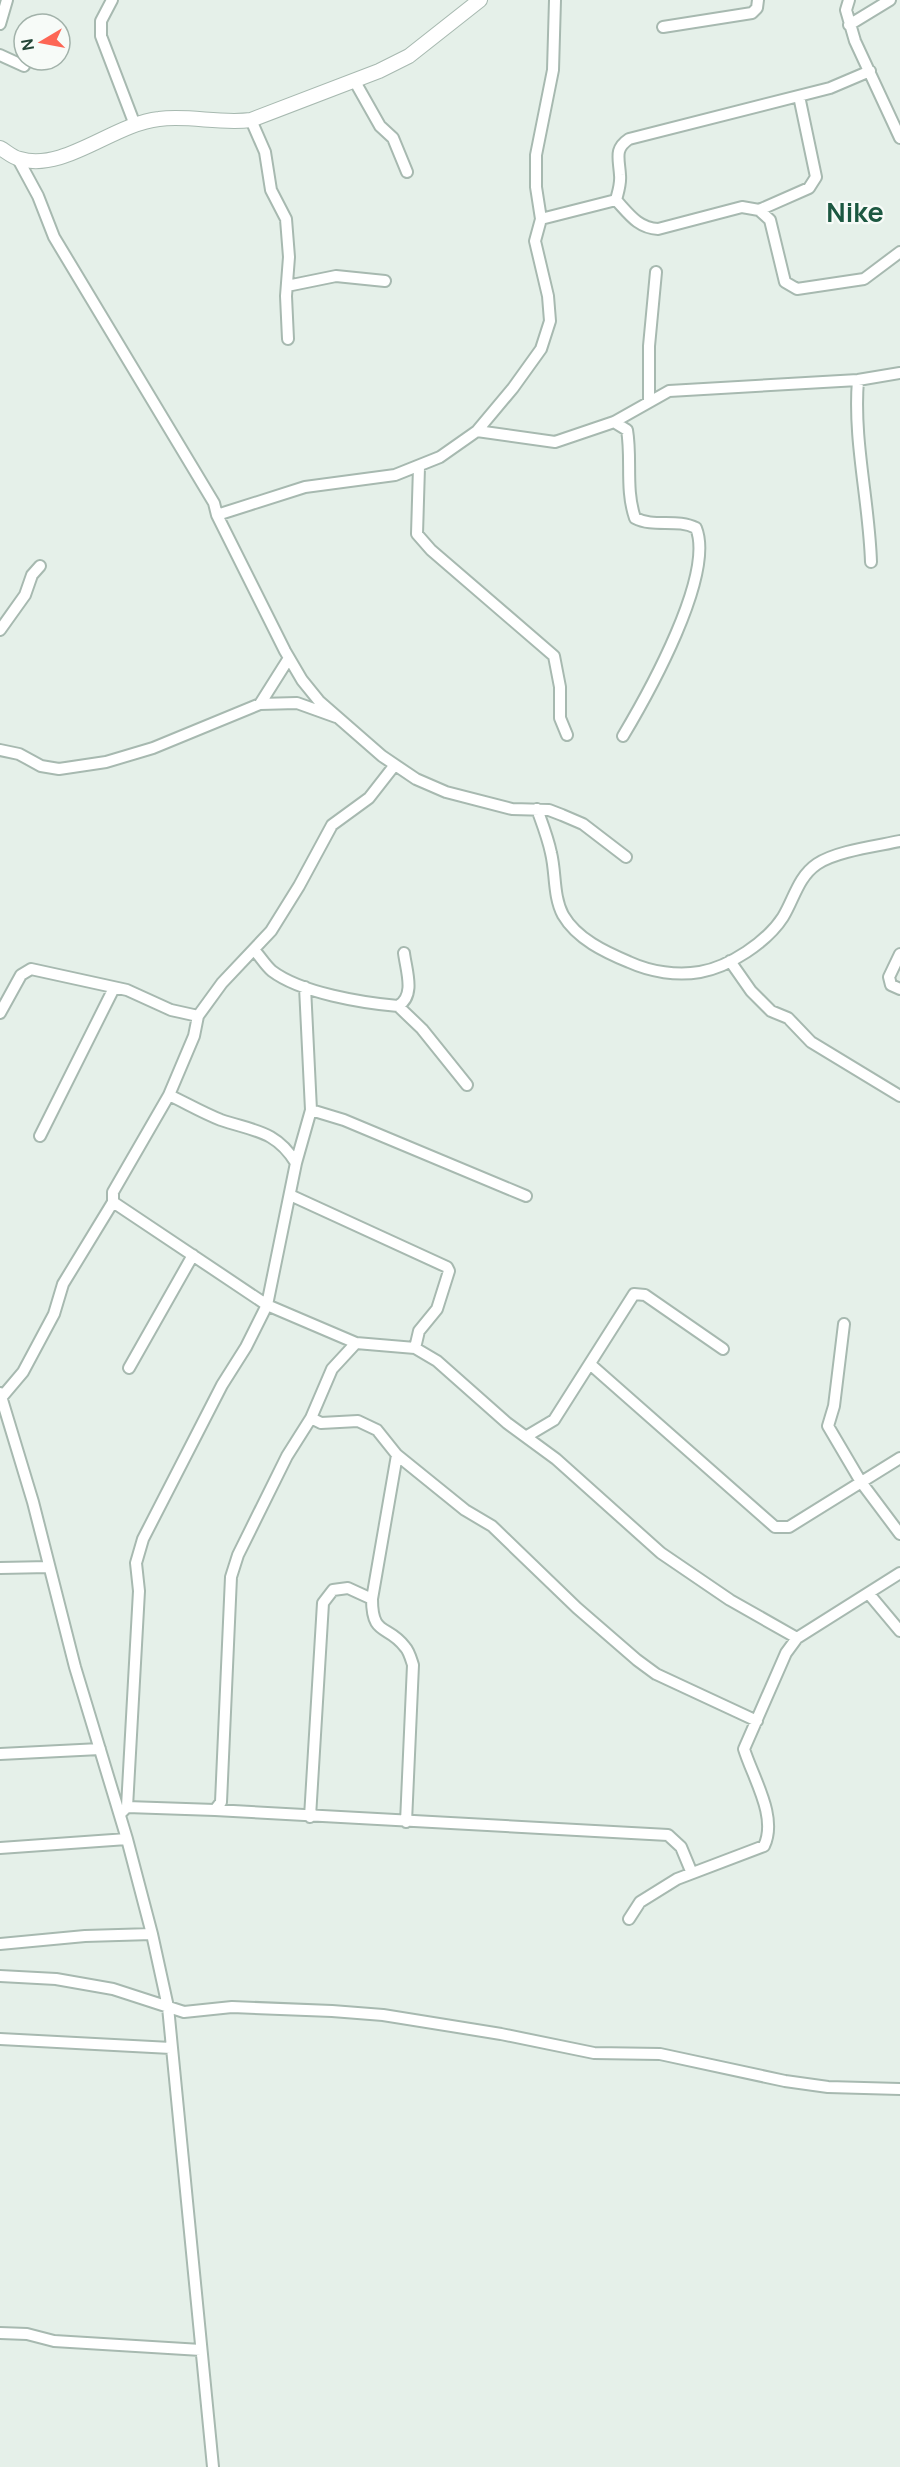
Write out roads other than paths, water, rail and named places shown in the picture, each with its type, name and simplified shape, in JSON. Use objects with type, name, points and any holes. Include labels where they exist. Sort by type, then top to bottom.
[{"type":"street","points":[[0,24],[7,0]]},
{"type":"street","points":[[112,0],[100,29],[135,125]]},
{"type":"street","points":[[0,148],[18,159],[50,162],[135,125],[166,118],[230,123],[251,120],[409,56],[480,0]]},
{"type":"street","points":[[217,515],[305,487],[395,476],[419,467],[459,446],[477,431],[513,388],[541,349],[550,321],[548,296],[535,242],[540,219],[536,187],[536,155],[553,70],[555,0]]},
{"type":"street","points":[[663,27],[752,13],[757,8],[758,0]]},
{"type":"street","points":[[849,0],[846,10],[849,25],[900,138]]},
{"type":"street","points":[[849,25],[890,0]]},
{"type":"street","points":[[616,200],[621,184],[617,155],[621,145],[629,139],[830,88],[870,71]]},
{"type":"street","points":[[354,80],[380,126],[393,138],[407,172]]},
{"type":"street","points":[[759,210],[809,188],[816,177],[799,96]]},
{"type":"street","points":[[251,120],[265,152],[271,190],[286,219],[289,257],[288,339]]},
{"type":"street","points":[[18,159],[38,196],[54,237],[214,503],[217,515],[289,658],[312,693],[394,766],[446,792],[512,809],[549,810],[583,824],[626,857]]},
{"type":"street","points":[[540,219],[616,200]]},
{"type":"street","points":[[616,200],[640,225],[658,229],[742,207],[759,210],[770,220],[785,282],[797,289],[864,279],[900,252]]},
{"type":"street","points":[[649,402],[649,346],[656,272]]},
{"type":"street","points":[[287,286],[336,276],[385,281]]},
{"type":"street","points":[[477,431],[555,442],[614,422],[669,392],[858,380],[900,373]]},
{"type":"street","points":[[858,380],[855,411],[859,461],[870,519],[871,562]]},
{"type":"street","points":[[614,422],[627,430],[630,448],[629,479],[635,518],[653,524],[688,525],[696,528],[699,538],[694,576],[678,630],[623,736]]},
{"type":"street","points":[[419,467],[417,534],[431,550],[554,657],[560,687],[560,718],[567,735]]},
{"type":"street","points":[[0,630],[25,595],[32,575],[40,566]]},
{"type":"street","points":[[260,704],[289,658]]},
{"type":"street","points":[[0,750],[19,754],[51,769],[106,762],[153,748],[260,704],[297,703],[341,718]]},
{"type":"street","points":[[124,1811],[100,1749],[33,1502],[1,1395],[23,1372],[54,1314],[63,1284],[113,1202],[113,1192],[169,1095],[194,1036],[198,1016],[222,983],[254,950],[287,906],[332,825],[369,798],[394,766]]},
{"type":"street","points":[[537,809],[552,854],[555,890],[563,915],[579,934],[603,950],[639,967],[669,973],[701,972],[730,961],[759,942],[782,918],[806,873],[819,863],[900,841]]},
{"type":"street","points":[[254,950],[273,971],[305,987],[379,1005],[398,1006],[405,1002],[409,992],[404,953]]},
{"type":"street","points":[[900,954],[889,977],[891,985],[900,989]]},
{"type":"street","points":[[730,961],[752,991],[771,1011],[788,1018],[811,1042],[900,1096]]},
{"type":"street","points":[[0,1013],[26,970],[127,990],[171,1010],[198,1016]]},
{"type":"street","points":[[213,2467],[168,2007],[152,1934],[126,1839],[124,1811],[139,1591],[136,1563],[143,1539],[222,1385],[246,1347],[267,1305],[296,1163],[311,1110],[305,987]]},
{"type":"street","points":[[40,1136],[114,988]]},
{"type":"street","points":[[398,1006],[422,1029],[467,1085]]},
{"type":"street","points":[[169,1095],[221,1120],[257,1128],[287,1148],[296,1163]]},
{"type":"street","points":[[311,1110],[344,1120],[526,1196]]},
{"type":"street","points":[[290,1195],[447,1267],[448,1271],[437,1309],[419,1331],[416,1348]]},
{"type":"street","points":[[113,1202],[267,1305],[356,1343],[416,1348],[437,1361],[661,1553],[730,1600],[797,1638]]},
{"type":"street","points":[[129,1368],[193,1255]]},
{"type":"street","points":[[527,1436],[554,1419],[629,1298],[639,1293],[723,1348]]},
{"type":"street","points":[[844,1324],[834,1406],[828,1426],[861,1482],[900,1534]]},
{"type":"street","points":[[214,1810],[220,1802],[231,1577],[238,1555],[287,1455],[311,1419],[332,1369],[356,1343]]},
{"type":"street","points":[[590,1364],[775,1527],[789,1527],[900,1458]]},
{"type":"street","points":[[311,1419],[321,1422],[358,1421],[377,1430],[397,1455],[465,1510],[492,1526],[577,1608],[637,1660],[656,1674],[757,1721]]},
{"type":"street","points":[[397,1455],[372,1599],[374,1622],[405,1646],[413,1665],[406,1822]]},
{"type":"street","points":[[0,1568],[49,1567]]},
{"type":"street","points":[[629,1919],[640,1902],[691,1871],[753,1852],[764,1846],[770,1830],[763,1802],[744,1749],[786,1653],[797,1638],[900,1573]]},
{"type":"street","points":[[310,1817],[323,1603],[333,1590],[348,1588],[372,1599]]},
{"type":"street","points":[[869,1594],[900,1631]]},
{"type":"street","points":[[0,1754],[100,1749]]},
{"type":"street","points":[[124,1811],[214,1810],[668,1835],[681,1847],[691,1871]]},
{"type":"street","points":[[0,1848],[126,1839]]},
{"type":"street","points":[[0,1944],[85,1936],[152,1934]]},
{"type":"street","points":[[0,1976],[56,1979],[113,1989],[184,2012],[232,2007],[383,2015],[501,2034],[594,2053],[660,2054],[785,2081],[828,2086],[900,2089]]},
{"type":"street","points":[[0,2039],[171,2048]]},
{"type":"street","points":[[0,2334],[27,2334],[54,2341],[201,2350]]},
{"type":"district","name":"Nike","points":[[855,213]]}]
